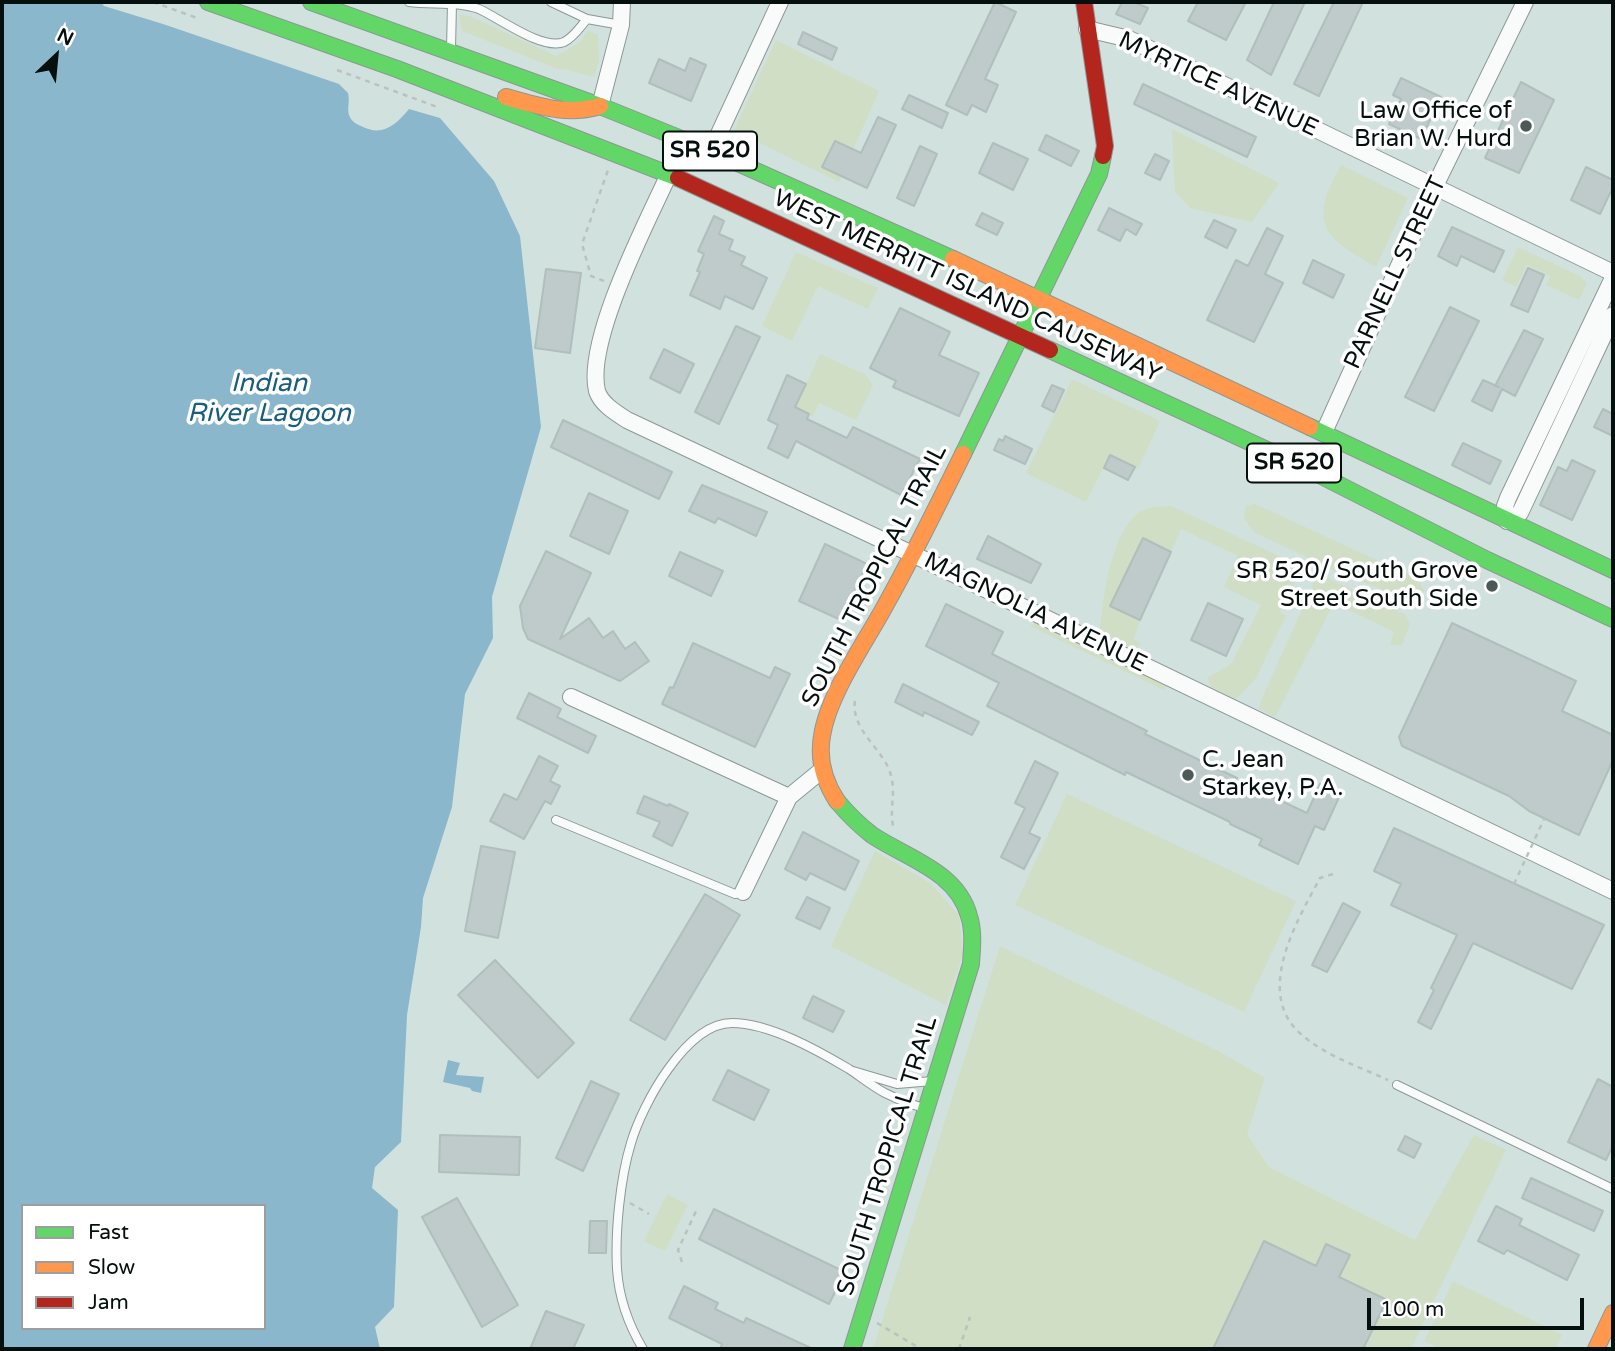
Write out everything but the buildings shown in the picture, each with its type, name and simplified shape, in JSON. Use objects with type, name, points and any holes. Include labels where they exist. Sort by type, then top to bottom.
[{"type":"main road","name":"WEST MERRITT ISLAND CAUSEWAY","points":[[208,2],[397,69],[669,174],[1306,468],[1487,560],[1613,619]]},
{"type":"main road","name":"WEST MERRITT ISLAND CAUSEWAY","points":[[311,2],[600,106],[710,151],[1039,298],[1613,570]]},
{"type":"main road","name":"SOUTH TROPICAL TRAIL","points":[[852,1349],[971,964],[972,934],[968,912],[956,889],[930,867],[869,834],[846,815],[831,792],[822,770],[824,725],[836,695],[913,554],[1022,337],[1099,174],[1105,146],[1084,2]]},
{"type":"main road","points":[[397,69],[569,113],[600,106]]},
{"type":"main road","points":[[1596,1349],[1612,1319]]},
{"type":"street","points":[[600,106],[621,25],[622,2]]},
{"type":"street","points":[[710,151],[780,2]]},
{"type":"street","name":"PARNELL STREET","points":[[1324,432],[1434,188],[1525,2]]},
{"type":"street","name":"MYRTICE AVENUE","points":[[1087,29],[1129,39],[1613,275]]},
{"type":"street","name":"MAGNOLIA AVENUE","points":[[669,174],[619,287],[602,335],[595,365],[598,393],[611,411],[1613,891]]},
{"type":"street","points":[[1507,521],[1520,513],[1553,422],[1613,275]]},
{"type":"street","points":[[1553,422],[1613,315]]},
{"type":"street","points":[[571,697],[789,797]]},
{"type":"street","points":[[743,892],[789,797],[822,770]]},
{"type":"lane","points":[[409,2],[464,5],[479,9],[514,29],[549,43],[561,44],[587,19]]},
{"type":"lane","points":[[551,2],[587,19],[621,25]]},
{"type":"lane","points":[[451,52],[452,4]]},
{"type":"lane","points":[[555,820],[735,894],[743,892]]},
{"type":"lane","points":[[643,1349],[625,1314],[620,1296],[617,1268],[623,1173],[631,1140],[657,1086],[680,1054],[701,1033],[714,1026],[729,1023],[747,1024],[783,1036],[850,1070],[884,1092],[927,1109]]},
{"type":"lane","points":[[850,1070],[897,1084],[936,1080]]},
{"type":"lane","points":[[1397,1084],[1613,1189]]},
{"type":"path","points":[[153,2],[207,22]]},
{"type":"path","points":[[337,70],[440,108]]},
{"type":"path","points":[[608,170],[582,244],[590,276],[619,287]]},
{"type":"path","points":[[855,699],[855,717],[894,782],[894,831]]},
{"type":"path","points":[[1514,884],[1545,817]]},
{"type":"path","points":[[1333,874],[1320,878],[1287,942],[1281,967],[1280,992],[1286,1015],[1300,1034],[1318,1047],[1397,1084]]},
{"type":"path","points":[[620,1199],[649,1214]]},
{"type":"path","points":[[682,1262],[678,1250],[697,1209]]},
{"type":"path","points":[[863,1315],[921,1349]]},
{"type":"path","points":[[959,1349],[970,1317]]},
{"type":"green space","points":[[459,15],[470,16],[556,56],[579,43],[588,31],[598,35],[599,60],[594,77],[560,70],[462,31]]},
{"type":"green space","points":[[776,40],[879,91],[839,182],[734,130]]},
{"type":"green space","points":[[1172,129],[1279,183],[1252,222],[1190,208],[1175,192]]},
{"type":"green space","points":[[1341,165],[1408,198],[1376,267],[1347,250],[1331,236],[1326,227],[1325,200]]},
{"type":"green space","points":[[1518,247],[1580,276],[1587,283],[1579,300],[1546,285],[1550,276],[1527,265],[1516,287],[1502,280]]},
{"type":"green space","points":[[796,252],[878,288],[868,309],[818,286],[792,341],[762,326]]},
{"type":"green space","points":[[820,354],[866,375],[873,385],[856,420],[819,403],[813,417],[795,408]]},
{"type":"green space","points":[[1072,379],[1160,421],[1138,469],[1110,455],[1086,502],[1026,473]]},
{"type":"green space","points":[[1255,504],[1418,579],[1424,590],[1421,599],[1412,601],[1335,571],[1254,532],[1244,518],[1246,506]]},
{"type":"green space","points":[[1171,506],[1290,561],[1301,571],[1280,612],[1286,616],[1256,678],[1236,699],[1211,687],[1207,678],[1231,664],[1261,605],[1224,587],[1238,556],[1181,529],[1171,552],[1142,538],[1110,606],[1140,620],[1134,639],[1141,644],[1137,648],[1126,646],[1100,631],[1111,564],[1124,531],[1133,518],[1144,510]]},
{"type":"green space","points":[[1318,574],[1405,614],[1410,624],[1402,645],[1390,645],[1394,632],[1334,603],[1275,717],[1259,709],[1262,698]]},
{"type":"green space","points":[[1036,622],[1160,679],[1166,686],[1164,690],[1030,626]]},
{"type":"green space","points":[[1067,794],[1296,901],[1244,1012],[1015,905]]},
{"type":"green space","points":[[875,851],[930,883],[959,915],[963,954],[946,1005],[831,946]]},
{"type":"green space","points":[[1000,946],[1220,1052],[1265,1078],[1247,1134],[1269,1167],[1415,1240],[1474,1135],[1506,1150],[1411,1349],[873,1349]]},
{"type":"green space","points":[[667,1194],[688,1205],[665,1251],[644,1241]]},
{"type":"green space","points":[[1453,1281],[1562,1335],[1555,1349],[1440,1349],[1424,1341]]},
{"type":"water","name":"Indian River Lagoon","points":[[2,2],[101,2],[104,6],[339,84],[348,93],[348,113],[351,119],[369,129],[388,128],[409,109],[440,118],[494,181],[520,236],[541,427],[492,597],[493,638],[465,694],[452,807],[423,898],[407,1015],[401,1142],[375,1167],[372,1188],[398,1210],[394,1307],[375,1327],[380,1349],[2,1349]]},
{"type":"water","points":[[448,1060],[460,1063],[456,1075],[484,1077],[481,1093],[443,1082]]},
{"type":"traffic: fast","points":[[208,2],[397,69],[678,178]]},
{"type":"traffic: fast","points":[[311,2],[600,106],[711,151],[953,259]]},
{"type":"traffic: fast","points":[[963,454],[1099,174],[1103,156]]},
{"type":"traffic: fast","points":[[1050,350],[1306,468],[1487,560],[1613,619]]},
{"type":"traffic: fast","points":[[1310,427],[1613,570]]},
{"type":"traffic: fast","points":[[837,801],[872,835],[929,867],[954,888],[969,916],[972,934],[971,964],[852,1349]]},
{"type":"traffic: slow","points":[[506,97],[564,110],[600,106]]},
{"type":"traffic: slow","points":[[953,259],[1310,427]]},
{"type":"traffic: slow","points":[[837,801],[825,778],[822,761],[822,736],[826,720],[848,670],[877,621],[963,454]]},
{"type":"traffic: slow","points":[[1596,1349],[1613,1313]]},
{"type":"traffic: jam","points":[[1084,2],[1105,146],[1103,156]]},
{"type":"traffic: jam","points":[[678,178],[1050,350]]},
{"type":"place","name":"Law Office of Brian W. Hurd","points":[[1526,126]]},
{"type":"place","name":"SR 520/ South Grove Street South Side","points":[[1492,586]]},
{"type":"place","name":"C. Jean Starkey, P.A.","points":[[1188,775]]}]
